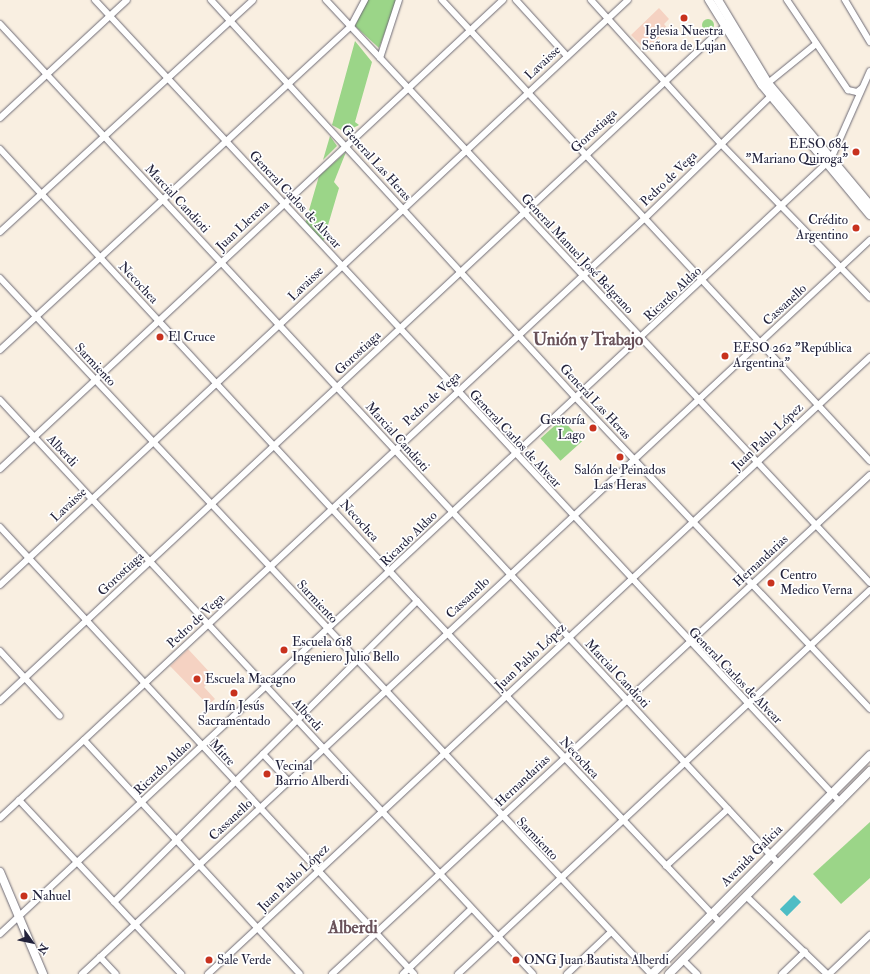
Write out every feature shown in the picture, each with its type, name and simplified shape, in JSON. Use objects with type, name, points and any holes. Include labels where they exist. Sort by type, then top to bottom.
[{"type":"main road","points":[[709,0],[728,23],[768,83],[870,215]]},
{"type":"main road","points":[[718,0],[728,23],[770,97],[870,206]]},
{"type":"main road","name":"Avenida Galicia","points":[[652,974],[870,755]]},
{"type":"main road","name":"Avenida Galicia","points":[[669,974],[747,897],[778,863],[870,771]]},
{"type":"main road","points":[[0,872],[43,974]]},
{"type":"street","name":"General Carlos de Alvear","points":[[95,0],[226,140],[283,204],[630,580],[840,802]]},
{"type":"street","points":[[0,118],[128,0]]},
{"type":"street","name":"General Las Heras","points":[[211,0],[576,398],[870,709]]},
{"type":"street","points":[[0,232],[253,0]]},
{"type":"street","name":"General Manuel José Belgrano","points":[[326,0],[697,400],[870,583]]},
{"type":"street","points":[[0,350],[351,26],[365,0]]},
{"type":"street","points":[[380,58],[399,0]]},
{"type":"street","points":[[442,0],[870,461]]},
{"type":"street","name":"Juan Llerena","points":[[0,469],[94,379],[503,0]]},
{"type":"street","points":[[516,0],[567,56]]},
{"type":"street","points":[[590,0],[721,144],[782,205],[870,298]]},
{"type":"street","name":"Lavaisse","points":[[0,585],[217,383],[401,207],[628,0]]},
{"type":"street","points":[[787,0],[848,90],[857,92],[862,88]]},
{"type":"street","points":[[845,0],[870,42]]},
{"type":"street","name":"Gorostiaga","points":[[0,701],[524,214],[663,81],[728,23]]},
{"type":"street","name":"Marcial Candioti","points":[[0,24],[104,138],[164,199],[393,450],[778,863]]},
{"type":"street","points":[[770,97],[768,83],[816,44]]},
{"type":"street","points":[[829,162],[870,71]]},
{"type":"street","name":"Pedro de Vega","points":[[0,818],[208,625],[517,334],[644,218],[770,97]]},
{"type":"street","name":"Necochea","points":[[0,149],[417,601],[720,922]]},
{"type":"street","name":"Ricardo Aldao","points":[[0,934],[452,513],[703,282],[782,205],[829,162]]},
{"type":"street","name":"Cassanello","points":[[82,974],[134,924],[199,866],[632,458],[760,343],[870,240]]},
{"type":"street","name":"Sarmiento","points":[[0,278],[211,506],[385,690],[501,817],[652,974]]},
{"type":"street","name":"Juan Pablo López","points":[[208,974],[870,357]]},
{"type":"street","name":"Alberdi","points":[[0,400],[533,974]]},
{"type":"street","name":"Hernandarias","points":[[332,974],[870,475]]},
{"type":"street","name":"Mitre","points":[[0,527],[145,683],[201,747],[414,974]]},
{"type":"street","points":[[458,974],[870,590]]},
{"type":"street","points":[[114,902],[262,754],[358,662],[417,601]]},
{"type":"street","points":[[0,651],[60,716]]},
{"type":"street","points":[[84,740],[141,804],[300,974]]},
{"type":"street","points":[[262,754],[288,782]]},
{"type":"street","points":[[19,800],[180,974]]},
{"type":"street","points":[[666,866],[728,809]]},
{"type":"street","points":[[747,897],[828,974],[870,935]]},
{"type":"street","points":[[403,974],[472,909]]},
{"type":"street","points":[[567,974],[611,932]]},
{"type":"street","points":[[782,974],[805,952]]},
{"type":"street","points":[[100,957],[116,974]]},
{"type":"street","points":[[683,960],[697,974]]},
{"type":"shaded area","points":[[659,8],[669,19],[664,24],[668,29],[646,50],[631,35]]},
{"type":"shaded area","name":"Escuela Macagno","points":[[188,649],[214,677],[204,687],[215,699],[208,705],[170,666]]},
{"type":"green space","points":[[367,0],[397,0],[379,48],[355,26]]},
{"type":"green space","points":[[710,19],[713,20],[713,30],[706,31],[703,30],[702,23],[703,20]]},
{"type":"green space","points":[[355,41],[372,62],[355,122],[359,125],[345,132],[332,125]]},
{"type":"green space","points":[[330,136],[337,146],[323,160]]},
{"type":"green space","points":[[346,152],[334,182],[339,188],[323,242],[305,224],[319,176]]},
{"type":"green space","points":[[562,419],[582,441],[561,461],[540,438]]},
{"type":"green space","points":[[870,822],[870,878],[841,904],[813,874]]},
{"type":"water","points":[[794,895],[801,902],[787,916],[780,909]]},
{"type":"place","name":"Iglesia Nuestra Señora de Lujan","points":[[684,18]]},
{"type":"place","name":"EESO 684 \"Mariano Quiroga\"","points":[[856,152]]},
{"type":"place","name":"Crédito Argentino","points":[[856,228]]},
{"type":"place","name":"El Cruce","points":[[160,337]]},
{"type":"place","name":"EESO 262 \"República Argentina\"","points":[[725,356]]},
{"type":"place","name":"Gestoría Lago","points":[[593,428]]},
{"type":"place","name":"Salón de Peinados Las Heras","points":[[620,457]]},
{"type":"place","name":"Centro Medico Verna","points":[[771,583]]},
{"type":"place","name":"Escuela 618 Ingeniero Julio Bello","points":[[284,650]]},
{"type":"place","name":"Escuela Macagno","points":[[197,679]]},
{"type":"place","name":"Jardín Jesús Sacramentado","points":[[234,693]]},
{"type":"place","name":"Vecinal Barrio Alberdi","points":[[267,774]]},
{"type":"place","name":"Nahuel","points":[[24,896]]},
{"type":"place","name":"Sale Verde","points":[[209,960]]},
{"type":"place","name":"ONG Juan Bautista Alberdi","points":[[516,960]]},
{"type":"district","name":"Unión y Trabajo","points":[[588,340]]},
{"type":"district","name":"Alberdi","points":[[353,928]]}]
